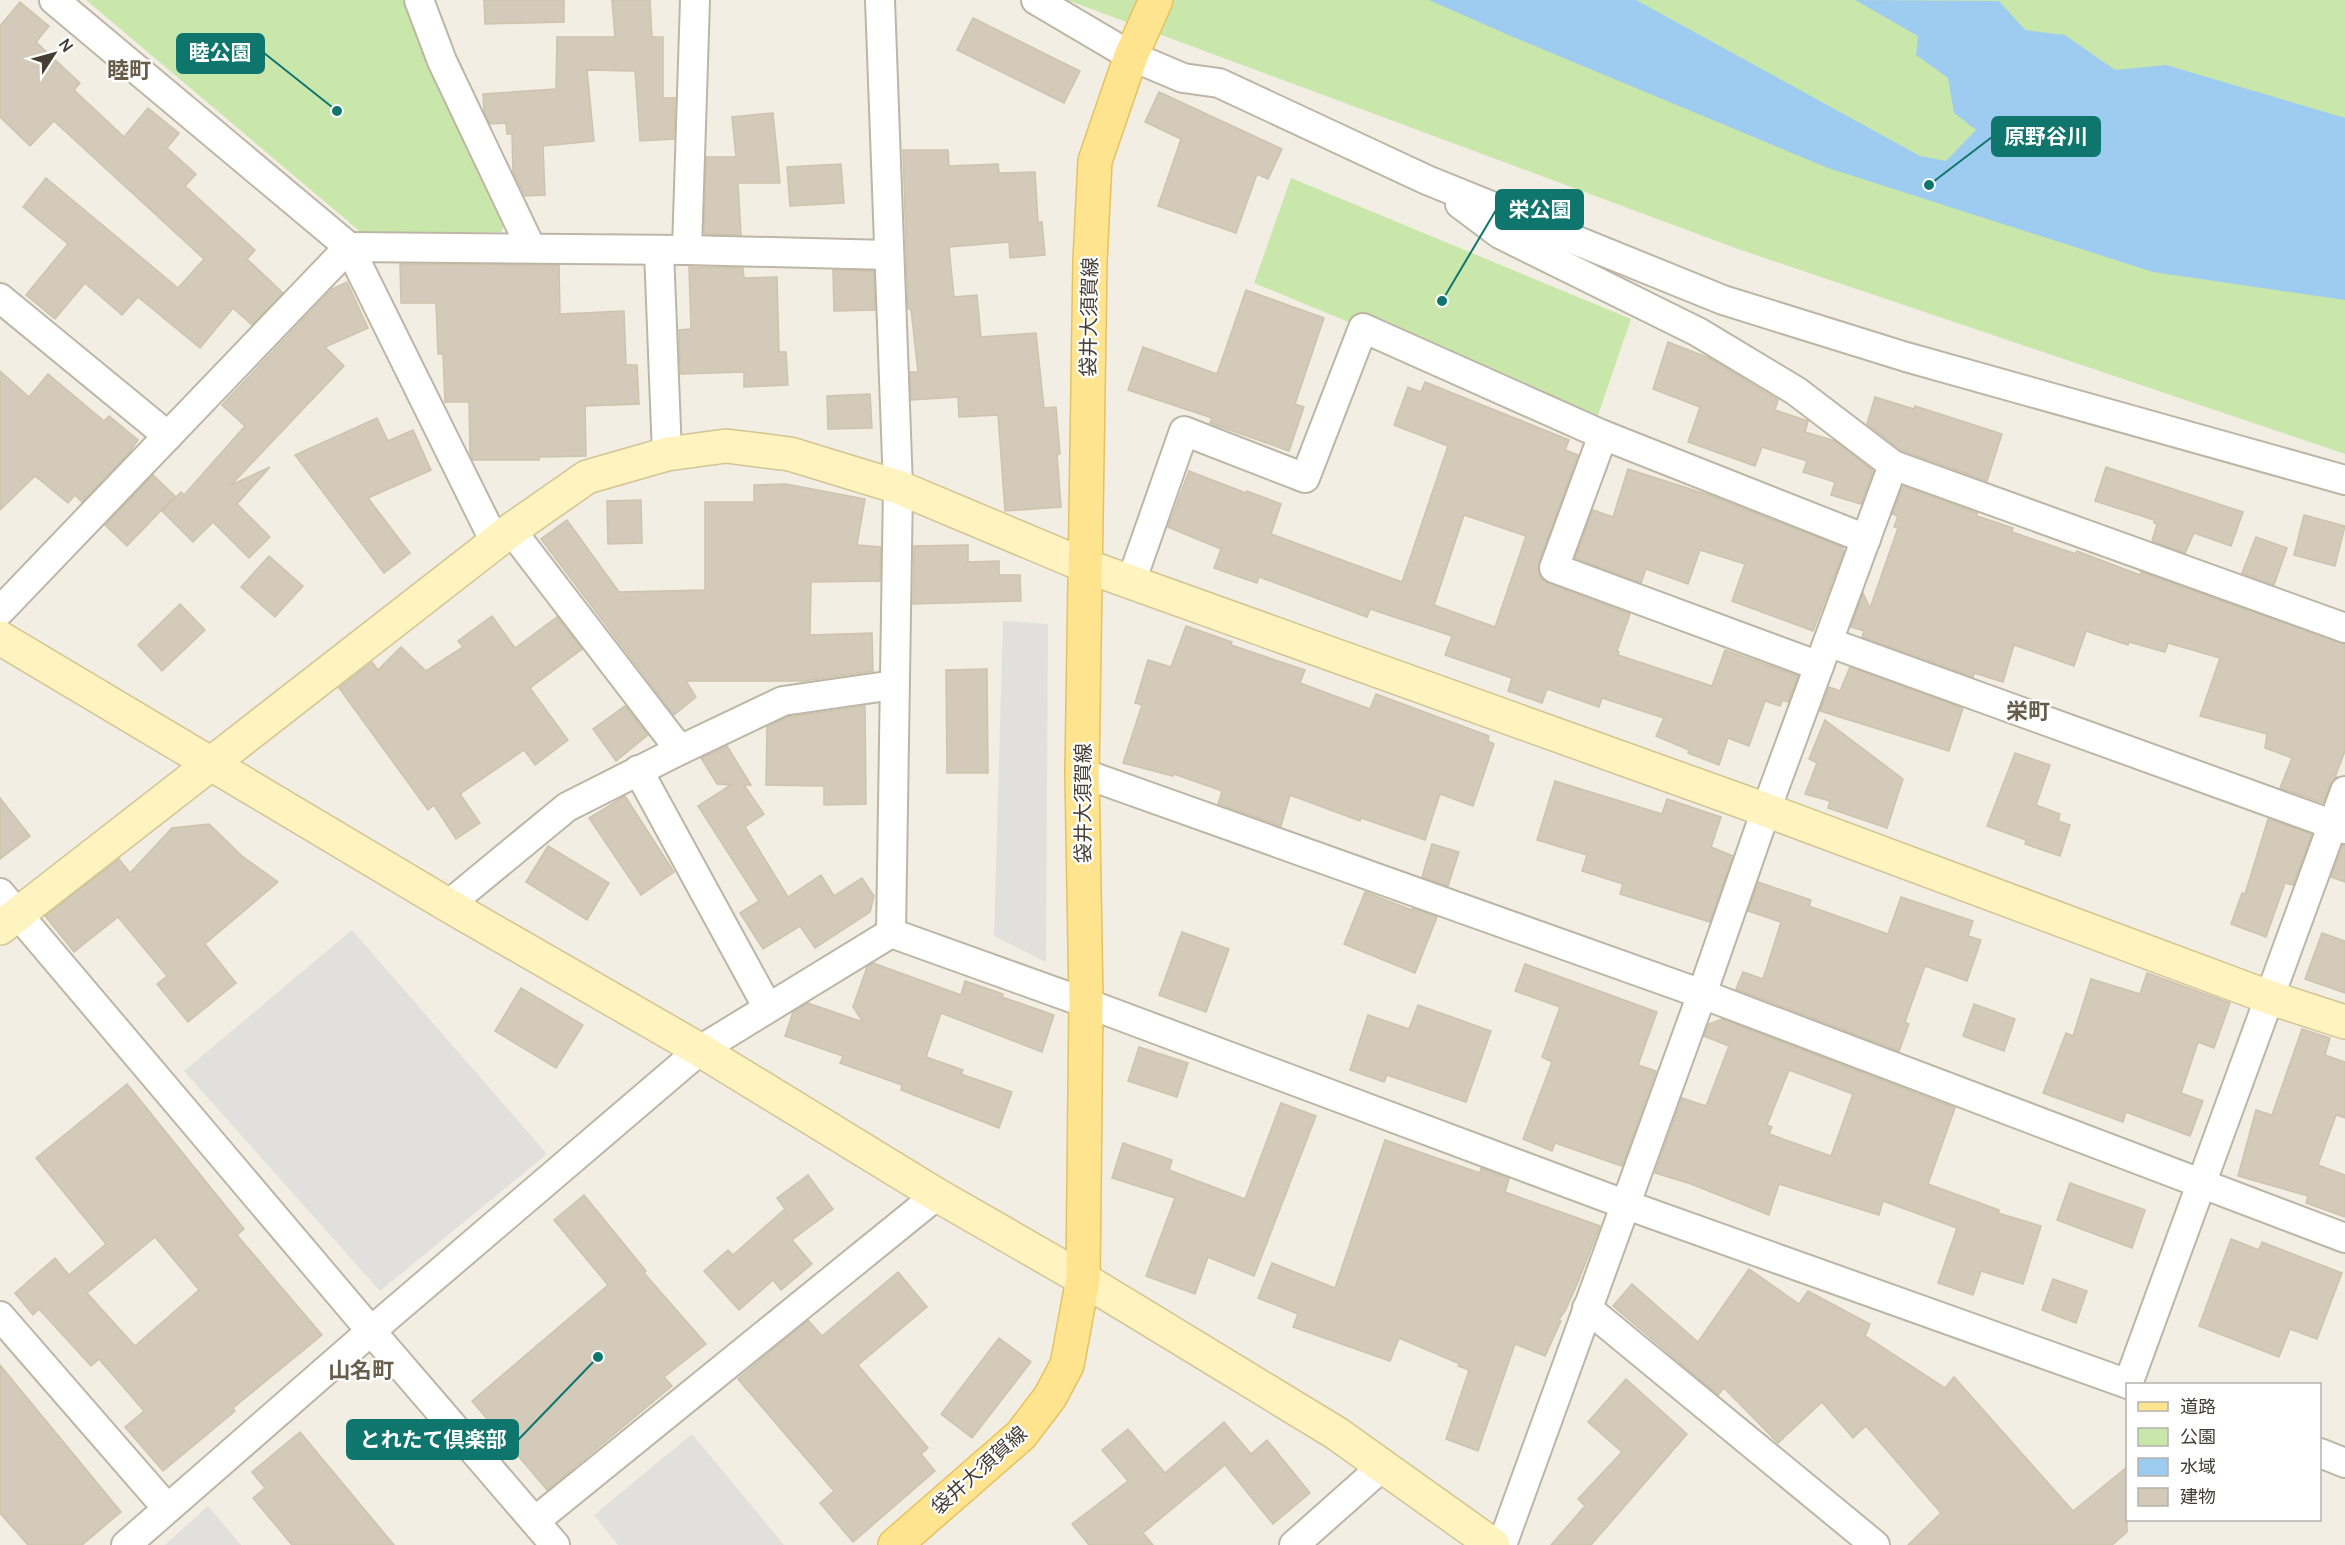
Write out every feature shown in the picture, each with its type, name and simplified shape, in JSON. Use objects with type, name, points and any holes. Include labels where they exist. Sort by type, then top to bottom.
[{"type":"main road","name":"袋井大須賀線","points":[[895,1545],[1021,1435],[1050,1397],[1067,1365],[1083,1279],[1086,1003],[1082,772],[1090,261],[1095,161],[1131,56],[1156,0]]},
{"type":"street","points":[[54,0],[349,247],[504,537],[680,750]]},
{"type":"street","points":[[419,0],[442,61],[531,248]]},
{"type":"street","points":[[687,250],[694,0]]},
{"type":"street","points":[[880,0],[898,487],[891,933]]},
{"type":"street","points":[[1036,0],[1131,56],[1183,78],[1219,83],[1427,180],[1724,300],[1906,357],[2345,480]]},
{"type":"street","points":[[1427,180],[1500,234],[1698,332],[1786,385],[1893,465],[2345,628]]},
{"type":"street","points":[[0,611],[349,247],[687,250],[889,255]]},
{"type":"street","points":[[659,250],[667,454]]},
{"type":"street","points":[[0,298],[168,436]]},
{"type":"street","points":[[1131,582],[1184,431],[1305,478],[1363,328],[1603,435],[1866,539]]},
{"type":"street","points":[[1603,435],[1554,568],[1823,654],[2339,826]]},
{"type":"street","points":[[555,1545],[6,912],[210,764],[504,537],[587,477],[667,454],[726,446],[790,454],[898,487],[1086,566],[1766,810],[2271,998],[2345,1022]]},
{"type":"street","points":[[1502,1545],[1702,994],[1766,810],[1893,465]]},
{"type":"street","points":[[0,638],[448,905],[700,1050],[937,1195],[1083,1279],[1336,1433],[1493,1545]]},
{"type":"street","points":[[448,905],[567,807],[638,770],[783,701],[894,685]]},
{"type":"street","points":[[638,770],[768,1008]]},
{"type":"street","points":[[1082,772],[1702,994],[2345,1238]]},
{"type":"street","points":[[2128,1383],[2271,998],[2339,826],[2345,791]]},
{"type":"street","points":[[891,933],[1086,1003],[1624,1204],[2126,1383]]},
{"type":"street","points":[[126,1545],[700,1050],[891,933]]},
{"type":"street","points":[[535,1521],[937,1195]]},
{"type":"street","points":[[1587,1308],[1875,1545]]},
{"type":"street","points":[[0,1316],[167,1508]]},
{"type":"street","points":[[2321,1454],[2345,1462]]},
{"type":"street","points":[[1294,1545],[1383,1466]]},
{"type":"green space","points":[[86,0],[405,0],[507,221],[501,232],[363,234]]},
{"type":"green space","points":[[1067,0],[2345,0],[2345,454],[1738,249]]},
{"type":"green space","points":[[1291,178],[1631,319],[1593,430],[1363,328],[1254,283]]},
{"type":"shaded area","points":[[1003,621],[1048,624],[1046,962],[994,936]]},
{"type":"shaded area","points":[[352,930],[547,1154],[380,1291],[184,1071]]},
{"type":"shaded area","points":[[692,1434],[784,1545],[618,1545],[594,1515]]},
{"type":"shaded area","points":[[208,1506],[241,1545],[165,1545]]},
{"type":"water","points":[[1429,0],[1636,0],[1920,156],[1946,161],[1976,130],[1954,113],[1948,78],[1916,55],[1918,36],[1855,0],[1999,1],[2025,30],[2065,35],[2115,70],[2166,65],[2345,118],[2345,300],[2153,272],[1828,168]]},
{"type":"building","points":[[484,0],[564,0],[564,22],[485,24]]},
{"type":"building","points":[[612,0],[650,0],[652,37],[663,37],[663,98],[675,98],[674,139],[640,141],[635,71],[587,70],[594,141],[543,146],[545,195],[525,196],[513,171],[512,134],[507,134],[506,123],[490,124],[484,111],[483,94],[556,89],[557,37],[615,37]]},
{"type":"building","points":[[20,2],[49,26],[36,42],[80,83],[74,90],[124,137],[148,108],[179,133],[167,148],[196,174],[185,186],[255,250],[247,259],[283,293],[252,325],[233,308],[200,348],[138,297],[122,315],[85,283],[55,319],[26,295],[68,244],[23,207],[46,178],[178,288],[204,259],[54,121],[30,146],[0,117],[0,26]]},
{"type":"building","points":[[973,18],[1080,71],[1064,103],[957,50]]},
{"type":"building","points":[[1159,92],[1282,149],[1268,179],[1257,174],[1236,233],[1158,206],[1181,139],[1145,122]]},
{"type":"building","points":[[773,113],[780,183],[738,183],[741,235],[704,234],[706,157],[736,157],[732,117]]},
{"type":"building","points":[[903,150],[948,150],[949,166],[998,164],[999,173],[1035,172],[1038,222],[1042,222],[1045,255],[1010,258],[1009,242],[949,247],[954,297],[977,295],[981,337],[1036,333],[1044,408],[1056,407],[1061,507],[1005,511],[998,415],[959,417],[958,397],[911,400],[910,372],[918,372],[911,309],[908,309]]},
{"type":"building","points":[[841,164],[844,203],[790,206],[787,167]]},
{"type":"building","points":[[400,264],[559,265],[560,314],[624,311],[626,365],[637,365],[639,404],[585,406],[586,456],[539,457],[539,460],[473,460],[470,453],[469,402],[445,402],[443,354],[438,354],[436,303],[401,303]]},
{"type":"building","points":[[689,267],[743,268],[744,278],[777,277],[779,352],[786,352],[788,385],[744,387],[744,372],[680,374],[679,330],[691,329]]},
{"type":"building","points":[[833,270],[874,271],[875,310],[834,311]]},
{"type":"building","points":[[347,282],[368,328],[325,347],[344,366],[231,485],[270,467],[237,504],[270,537],[249,558],[213,522],[193,542],[162,511],[181,492],[184,495],[245,426],[222,405],[332,289]]},
{"type":"building","points":[[1246,290],[1324,318],[1295,404],[1304,407],[1289,451],[1210,423],[1212,418],[1128,390],[1143,347],[1217,374]]},
{"type":"building","points":[[1668,342],[1709,358],[1778,400],[1775,410],[1808,421],[1805,432],[1835,441],[1873,471],[1861,504],[1831,495],[1835,482],[1803,472],[1807,461],[1762,447],[1755,466],[1688,442],[1700,407],[1653,389]]},
{"type":"building","points":[[0,371],[29,397],[48,374],[104,421],[109,416],[138,440],[129,453],[82,502],[75,495],[68,503],[35,476],[0,510]]},
{"type":"building","points":[[1425,382],[1569,440],[1565,450],[1578,455],[1539,562],[1538,571],[1542,579],[1548,583],[1630,614],[1617,651],[1618,655],[1712,686],[1725,650],[1798,676],[1788,702],[1783,700],[1780,706],[1765,701],[1749,746],[1728,738],[1719,765],[1688,753],[1689,750],[1656,736],[1664,718],[1602,698],[1599,707],[1547,689],[1542,703],[1508,691],[1512,678],[1445,655],[1452,636],[1370,609],[1367,617],[1259,577],[1257,583],[1214,568],[1221,549],[1168,527],[1189,471],[1281,504],[1271,534],[1402,582],[1448,446],[1394,425],[1408,387],[1421,392]],"holes":[[[1464,515],[1526,536],[1495,627],[1434,605]]]},
{"type":"building","points":[[870,394],[872,428],[828,429],[827,396]]},
{"type":"building","points":[[1875,397],[1914,409],[1915,406],[2002,434],[1987,481],[1901,450],[1867,424]]},
{"type":"building","points":[[377,418],[388,441],[413,430],[431,470],[368,498],[410,553],[384,573],[295,455]]},
{"type":"building","points":[[2106,467],[2243,512],[2231,546],[2194,533],[2185,553],[2152,541],[2157,524],[2154,520],[2095,501]]},
{"type":"building","points":[[1628,469],[1709,495],[1842,547],[1844,551],[1813,631],[1732,601],[1745,564],[1700,550],[1688,584],[1646,569],[1641,583],[1575,558],[1593,510],[1613,517]]},
{"type":"building","points":[[153,475],[175,496],[127,546],[105,525]]},
{"type":"building","points":[[786,484],[865,499],[857,545],[881,547],[880,581],[811,582],[810,635],[872,633],[873,671],[804,681],[686,681],[696,697],[674,715],[541,539],[567,520],[619,592],[705,590],[705,502],[754,502],[754,485]]},
{"type":"building","points":[[1903,486],[2013,528],[2012,532],[2076,554],[2077,551],[2140,575],[2141,572],[2345,644],[2345,751],[2335,777],[2337,777],[2330,785],[2323,803],[2280,788],[2292,758],[2265,748],[2267,734],[2200,716],[2220,658],[2168,643],[2165,652],[2129,642],[2128,645],[2086,631],[2074,666],[2014,645],[2003,682],[1974,673],[1973,677],[1862,637],[1864,631],[1851,627],[1863,593],[1870,608],[1898,528],[1894,527],[1898,516],[1892,514]]},
{"type":"building","points":[[641,500],[642,543],[608,544],[607,501]]},
{"type":"building","points":[[2304,515],[2345,526],[2335,566],[2294,555]]},
{"type":"building","points":[[2256,537],[2287,548],[2274,585],[2242,573]]},
{"type":"building","points":[[968,545],[968,562],[999,561],[999,575],[1020,575],[1021,601],[913,604],[914,546]]},
{"type":"building","points":[[269,556],[303,586],[275,617],[241,587]]},
{"type":"building","points":[[180,604],[205,630],[162,671],[138,645]]},
{"type":"building","points":[[492,616],[515,648],[557,617],[582,649],[530,688],[568,740],[535,765],[524,750],[460,794],[480,823],[456,839],[434,805],[428,810],[339,688],[372,662],[378,670],[401,647],[426,671],[463,647],[458,641]]},
{"type":"building","points":[[1186,626],[1232,642],[1231,645],[1305,670],[1300,683],[1370,709],[1376,694],[1489,736],[1488,741],[1494,744],[1473,806],[1440,794],[1425,840],[1361,818],[1360,821],[1290,795],[1281,826],[1218,804],[1222,791],[1174,774],[1173,776],[1123,763],[1142,705],[1135,703],[1148,660],[1171,667]]},
{"type":"building","points":[[1850,667],[1963,708],[1949,751],[1820,711],[1829,687],[1840,691]]},
{"type":"building","points":[[987,669],[988,773],[947,773],[946,670]]},
{"type":"building","points":[[625,706],[648,735],[616,761],[593,729]]},
{"type":"building","points":[[865,706],[866,804],[824,805],[824,786],[766,785],[767,727],[788,717]]},
{"type":"building","points":[[1825,720],[1903,779],[1887,828],[1828,808],[1830,801],[1805,794],[1817,763],[1809,759]]},
{"type":"building","points":[[727,746],[751,785],[744,785],[764,814],[745,827],[788,897],[821,875],[834,896],[862,878],[874,896],[870,912],[815,948],[800,926],[763,949],[740,913],[759,901],[698,806],[731,785],[717,784],[701,758]]},
{"type":"building","points":[[2015,753],[2050,765],[2036,805],[2060,814],[2058,821],[2070,825],[2060,856],[2025,844],[2026,840],[1987,826]]},
{"type":"building","points":[[1555,781],[1662,814],[1667,799],[1721,817],[1711,847],[1733,856],[1710,922],[1620,894],[1623,884],[1582,871],[1587,855],[1537,840]]},
{"type":"building","points":[[625,796],[674,872],[641,895],[589,818]]},
{"type":"building","points":[[0,798],[30,836],[0,859]]},
{"type":"building","points":[[2268,819],[2312,834],[2293,885],[2285,883],[2266,937],[2231,924],[2242,893],[2245,894]]},
{"type":"building","points":[[209,824],[242,856],[278,882],[205,944],[236,983],[188,1022],[157,984],[167,976],[118,917],[74,952],[45,916],[119,859],[130,873],[172,828]]},
{"type":"building","points":[[1432,844],[1459,852],[1448,886],[1422,877]]},
{"type":"building","points":[[2343,845],[2345,845],[2345,882],[2331,877]]},
{"type":"building","points":[[548,846],[609,883],[587,920],[526,882]]},
{"type":"building","points":[[1758,882],[1811,900],[1809,906],[1888,934],[1901,897],[1973,921],[1968,936],[1981,940],[1967,981],[1925,966],[1905,1022],[1909,1024],[1899,1051],[1736,989],[1743,972],[1763,979],[1781,922],[1748,911]]},
{"type":"building","points":[[1365,892],[1437,917],[1415,973],[1344,944]]},
{"type":"building","points":[[1182,932],[1229,949],[1206,1012],[1159,995]]},
{"type":"building","points":[[2322,933],[2345,941],[2345,993],[2305,979]]},
{"type":"building","points":[[873,963],[961,995],[965,981],[1054,1015],[1042,1052],[941,1013],[926,1057],[963,1070],[961,1074],[1012,1092],[999,1128],[901,1090],[902,1085],[840,1063],[843,1056],[785,1036],[793,1012],[808,1003],[863,1022],[853,1007],[867,967]]},
{"type":"building","points":[[1525,964],[1657,1012],[1638,1065],[1656,1071],[1622,1166],[1555,1143],[1552,1151],[1523,1139],[1552,1062],[1542,1057],[1560,1007],[1515,991]]},
{"type":"building","points":[[2147,973],[2230,1003],[2214,1048],[2198,1042],[2181,1093],[2203,1101],[2190,1136],[2126,1112],[2123,1122],[2043,1093],[2066,1033],[2073,1036],[2091,979],[2140,994]]},
{"type":"building","points":[[521,988],[583,1025],[556,1068],[495,1031]]},
{"type":"building","points":[[1974,1004],[2015,1019],[2004,1051],[1963,1036]]},
{"type":"building","points":[[1418,1005],[1491,1031],[1466,1102],[1387,1075],[1384,1082],[1350,1070],[1368,1015],[1409,1029]]},
{"type":"building","points":[[1722,1019],[1955,1108],[1928,1184],[1999,1210],[1998,1213],[2041,1226],[2023,1284],[1981,1271],[1973,1295],[1938,1283],[1957,1228],[1883,1201],[1879,1215],[1779,1184],[1769,1215],[1691,1184],[1655,1173],[1682,1098],[1706,1106],[1729,1046],[1704,1036],[1709,1024]],"holes":[[[1789,1070],[1853,1094],[1831,1156],[1769,1134],[1772,1127],[1767,1125]]]},
{"type":"building","points":[[2302,1029],[2330,1038],[2325,1055],[2345,1062],[2345,1118],[2336,1115],[2318,1165],[2345,1175],[2345,1217],[2306,1203],[2308,1196],[2238,1176],[2256,1110],[2272,1115]]},
{"type":"building","points":[[1139,1047],[1188,1063],[1177,1097],[1128,1081]]},
{"type":"building","points":[[127,1084],[244,1229],[237,1235],[322,1335],[233,1408],[235,1411],[163,1471],[125,1427],[144,1411],[99,1359],[91,1366],[39,1309],[33,1315],[15,1293],[55,1258],[69,1275],[106,1244],[36,1158]],"holes":[[[155,1237],[199,1290],[135,1346],[87,1293]]]},
{"type":"building","points":[[1281,1103],[1316,1116],[1254,1276],[1208,1257],[1195,1294],[1146,1276],[1175,1198],[1112,1178],[1123,1143],[1172,1160],[1169,1170],[1245,1199]]},
{"type":"building","points":[[1385,1140],[1480,1173],[1481,1168],[1509,1179],[1505,1192],[1600,1226],[1545,1356],[1515,1344],[1478,1451],[1446,1439],[1469,1370],[1399,1338],[1390,1361],[1293,1327],[1298,1314],[1258,1298],[1272,1263],[1335,1288]]},
{"type":"building","points":[[808,1175],[833,1209],[792,1240],[812,1264],[781,1290],[773,1280],[739,1310],[704,1271],[728,1250],[733,1255],[785,1209],[777,1198]]},
{"type":"building","points":[[2070,1183],[2145,1210],[2132,1248],[2057,1220]]},
{"type":"building","points":[[584,1195],[646,1271],[644,1273],[706,1344],[664,1377],[672,1386],[547,1490],[472,1401],[608,1285],[554,1220]]},
{"type":"building","points":[[2231,1239],[2259,1250],[2262,1242],[2342,1273],[2317,1339],[2290,1329],[2279,1357],[2199,1326]]},
{"type":"building","points":[[1749,1269],[1799,1304],[1808,1291],[1870,1324],[1865,1336],[1945,1388],[1954,1377],[2073,1511],[2126,1468],[2127,1532],[2112,1545],[1908,1545],[1941,1513],[1866,1426],[1853,1438],[1822,1402],[1778,1443],[1724,1388],[1718,1395],[1613,1306],[1632,1284],[1698,1342]]},
{"type":"building","points":[[898,1272],[927,1307],[858,1365],[928,1448],[921,1454],[935,1471],[853,1542],[820,1503],[834,1491],[738,1379],[808,1320],[822,1336]]},
{"type":"building","points":[[2053,1279],[2087,1291],[2076,1323],[2042,1310]]},
{"type":"building","points":[[999,1338],[1031,1362],[972,1438],[941,1414]]},
{"type":"building","points":[[0,1365],[121,1512],[82,1545],[28,1545],[0,1513]]},
{"type":"building","points":[[1626,1379],[1687,1434],[1591,1545],[1551,1545],[1585,1506],[1578,1499],[1622,1452],[1588,1422]]},
{"type":"building","points":[[1224,1422],[1251,1454],[1267,1440],[1310,1493],[1273,1524],[1225,1465],[1143,1533],[1153,1545],[1089,1545],[1072,1524],[1128,1481],[1102,1450],[1128,1429],[1165,1473]]},
{"type":"building","points":[[300,1432],[394,1545],[292,1545],[253,1498],[265,1488],[252,1472]]},
{"type":"place","name":"睦公園","points":[[337,111]]},
{"type":"place","name":"原野谷川","points":[[1929,185]]},
{"type":"place","name":"栄公園","points":[[1442,301]]},
{"type":"place","name":"とれたて倶楽部","points":[[598,1357]]},
{"type":"district","name":"睦町","points":[[129,70]]},
{"type":"district","name":"栄町","points":[[2028,711]]},
{"type":"district","name":"山名町","points":[[361,1370]]}]
